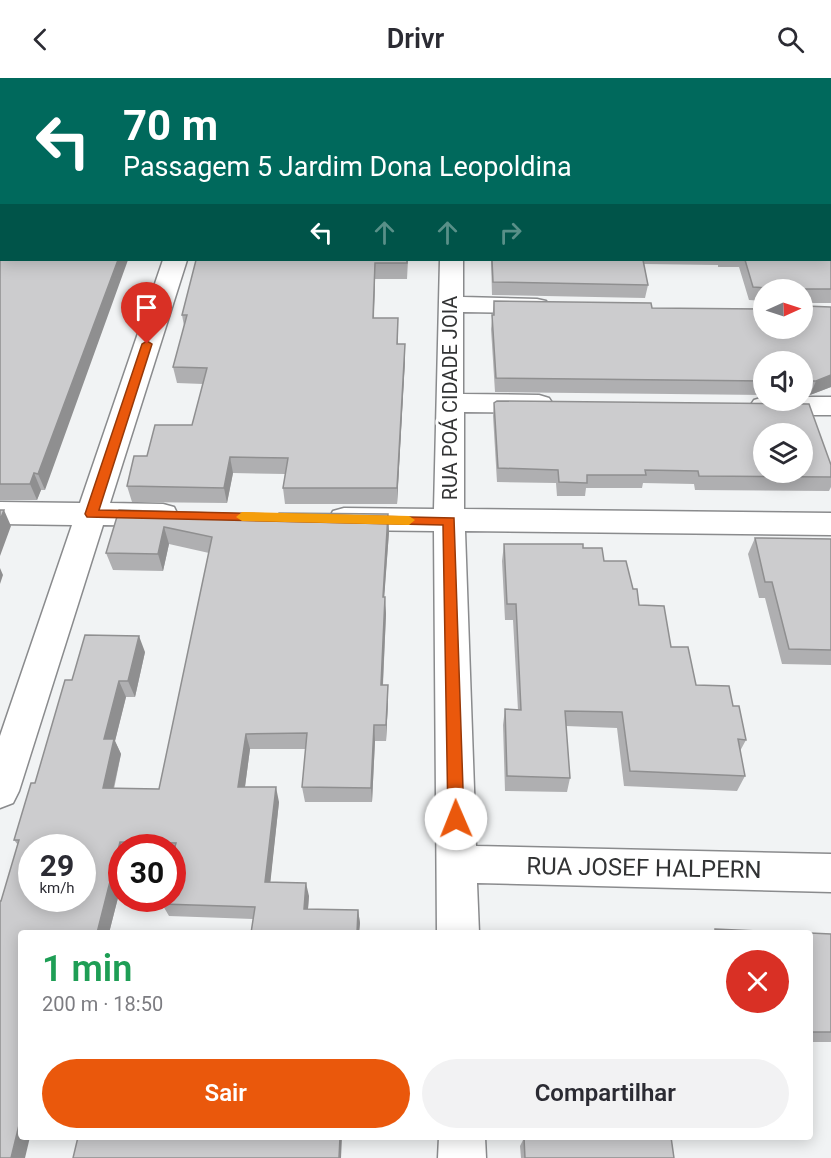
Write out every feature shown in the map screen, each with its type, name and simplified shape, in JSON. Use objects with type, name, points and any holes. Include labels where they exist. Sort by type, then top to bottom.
[{"type":"street","points":[[0,791],[175,261]]},
{"type":"street","name":"RUA POÁ CIDADE JOIA","points":[[452,261],[449,521],[458,930]]},
{"type":"street","points":[[451,304],[555,306]]},
{"type":"street","points":[[450,403],[564,404]]},
{"type":"street","points":[[738,405],[831,406]]},
{"type":"street","points":[[0,513],[187,516]]},
{"type":"street","points":[[318,518],[831,524]]},
{"type":"street","name":"RUA JOSEF HALPERN","points":[[457,864],[831,873]]},
{"type":"street","points":[[462,1140],[462,1158]]},
{"type":"building","points":[[0,261],[118,261],[38,474],[34,473],[30,484],[0,484]]},
{"type":"building","points":[[196,261],[407,261],[407,263],[375,263],[373,318],[398,318],[397,344],[405,344],[397,488],[283,488],[288,458],[230,457],[224,488],[127,486],[134,456],[147,456],[155,425],[192,425],[207,368],[173,367],[187,315],[182,315]]},
{"type":"building","points":[[492,261],[643,261],[648,285],[493,282]]},
{"type":"building","points":[[745,261],[831,261],[831,289],[813,289],[813,279],[753,279],[753,287]]},
{"type":"building","points":[[494,301],[651,303],[652,308],[753,309],[753,339],[813,339],[813,306],[831,307],[831,375],[813,381],[813,351],[753,351],[753,381],[496,378],[492,315],[494,315]]},
{"type":"building","points":[[497,401],[753,403],[753,411],[812,411],[831,465],[831,477],[813,477],[813,423],[753,423],[753,476],[699,476],[698,471],[645,470],[646,475],[587,475],[587,483],[559,482],[558,470],[498,468],[494,403]]},
{"type":"building","points":[[119,510],[278,515],[279,513],[388,514],[381,685],[388,685],[386,725],[374,725],[371,788],[302,787],[307,733],[246,734],[238,787],[276,787],[265,882],[306,883],[304,909],[358,910],[357,930],[251,930],[255,907],[186,905],[186,834],[108,834],[108,889],[98,930],[18,930],[18,1129],[11,1158],[0,1158],[0,901],[18,843],[18,912],[96,912],[96,834],[18,834],[18,840],[14,840],[31,783],[35,783],[65,680],[72,680],[85,635],[139,636],[128,681],[119,681],[104,739],[114,739],[103,788],[159,789],[212,537],[164,527],[158,554],[106,553]]},
{"type":"building","points":[[755,538],[831,539],[831,650],[789,649],[772,582],[765,582]]},
{"type":"building","points":[[504,544],[583,544],[583,548],[602,548],[604,561],[626,561],[633,589],[637,589],[639,605],[664,606],[671,647],[688,647],[696,685],[729,686],[733,706],[739,706],[746,740],[738,739],[745,776],[630,771],[622,712],[565,711],[570,778],[507,776],[505,709],[521,710],[516,604],[507,604]]},
{"type":"building","points":[[813,933],[831,934],[831,1032],[813,1032]]},
{"type":"building","points":[[77,1140],[340,1140],[339,1158],[73,1158]]},
{"type":"building","points":[[524,1140],[671,1140],[674,1158],[525,1158]]},
{"type":"slow traffic","points":[[242,517],[409,520]]},
{"type":"route","points":[[147,344],[91,514],[449,521],[456,819]]}]
